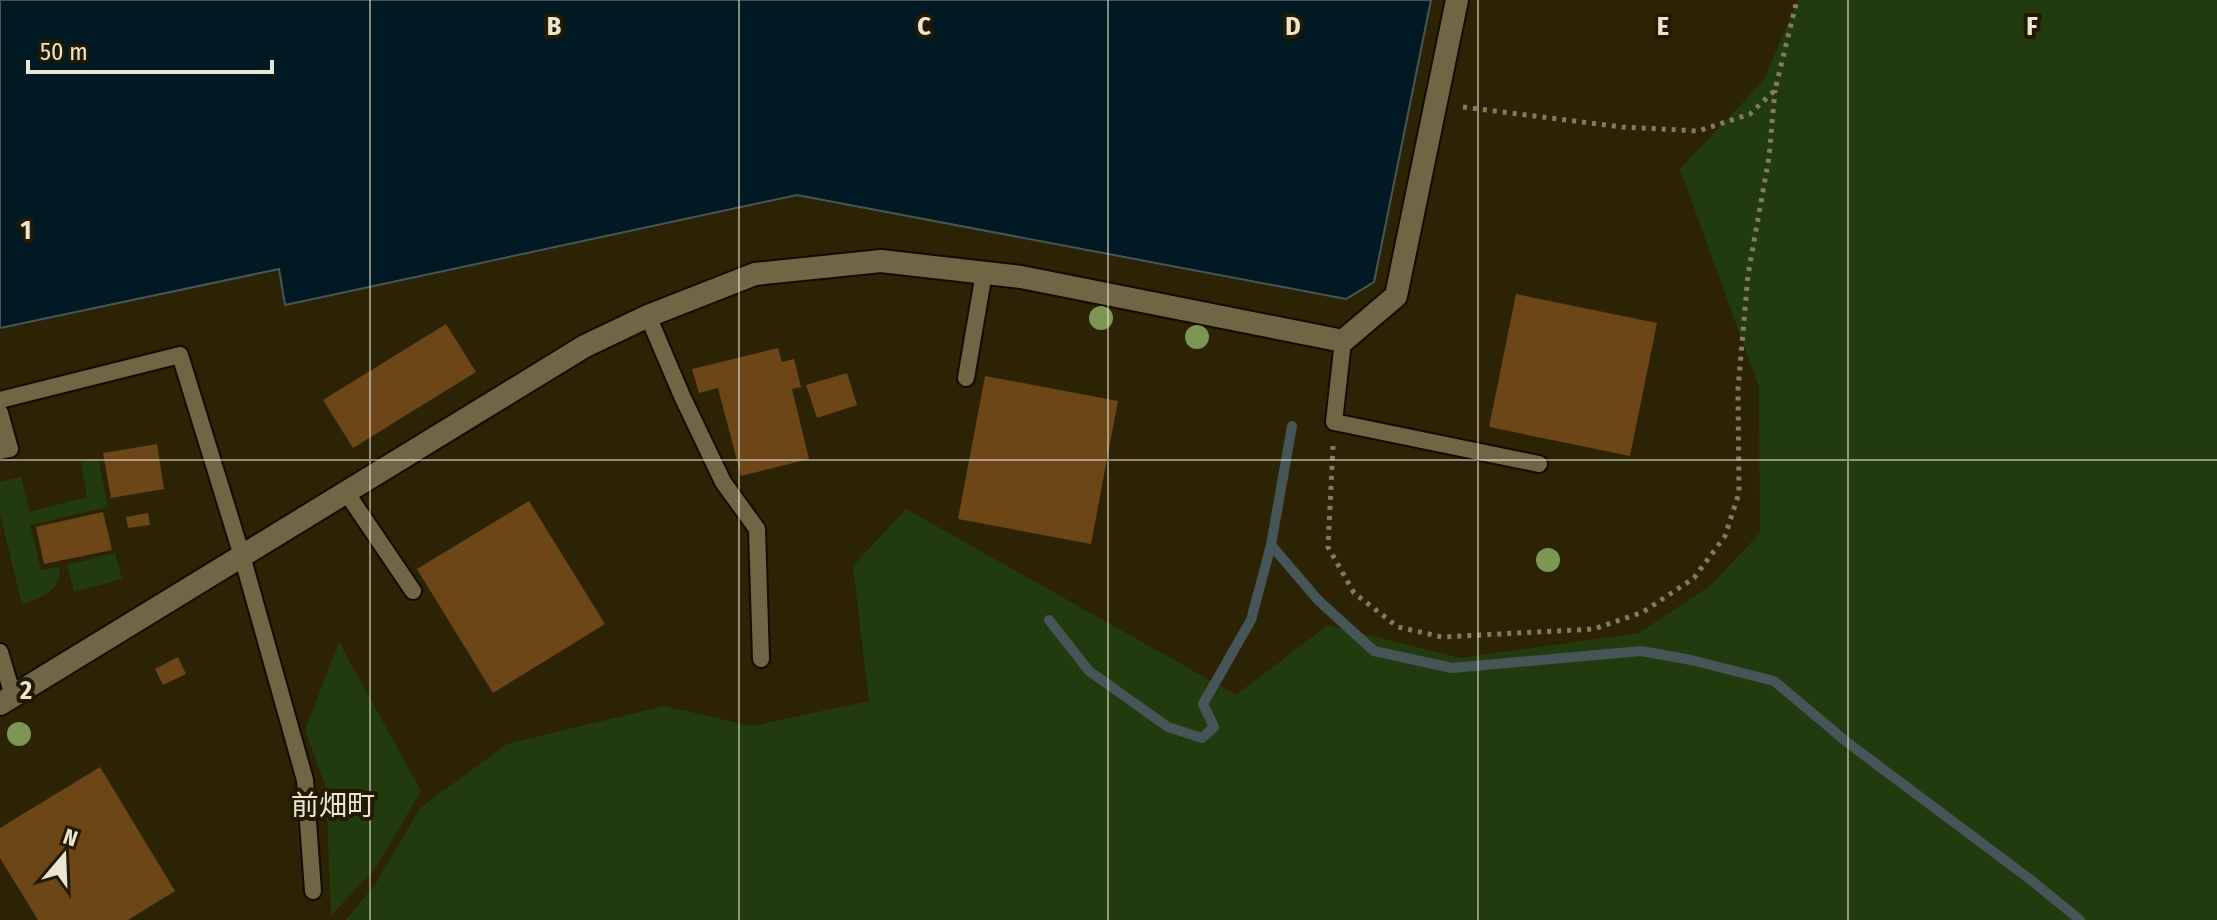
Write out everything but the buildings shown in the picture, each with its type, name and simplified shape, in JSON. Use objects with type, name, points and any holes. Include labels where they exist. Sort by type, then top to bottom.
[{"type":"street","points":[[7,700],[585,346],[648,316],[755,274],[881,261],[1021,277],[1343,341],[1396,296],[1457,0]]},
{"type":"lane","points":[[966,378],[984,273]]},
{"type":"lane","points":[[648,316],[723,482],[757,529],[761,659]]},
{"type":"lane","points":[[1343,341],[1334,422],[1539,464]]},
{"type":"lane","points":[[0,400],[180,355],[242,556],[305,780],[313,891]]},
{"type":"lane","points":[[0,413],[10,449],[0,451]]},
{"type":"lane","points":[[346,492],[413,591]]},
{"type":"lane","points":[[0,652],[7,700]]},
{"type":"path","points":[[1334,422],[1328,547],[1354,593],[1398,627],[1442,637],[1594,629],[1643,612],[1694,578],[1725,536],[1739,493],[1739,375],[1748,275],[1769,157],[1775,90],[1797,0]]},
{"type":"path","points":[[1436,103],[1622,127],[1698,131],[1750,114],[1775,90]]},
{"type":"green space","points":[[1798,0],[2217,0],[2217,920],[346,920],[376,883],[420,808],[507,744],[664,706],[752,726],[869,701],[853,566],[906,509],[1236,695],[1328,625],[1460,658],[1639,633],[1710,586],[1760,533],[1759,387],[1680,169],[1764,80]]},
{"type":"green space","points":[[98,458],[108,507],[30,525],[41,570],[60,567],[54,588],[22,604],[0,514],[0,482],[21,477],[30,512],[87,497],[81,463]]},
{"type":"green space","points":[[115,553],[122,579],[74,592],[67,565]]},
{"type":"green space","points":[[339,642],[421,791],[374,870],[331,915],[326,788],[305,730]]},
{"type":"water","points":[[0,0],[1431,0],[1374,282],[1346,299],[797,195],[285,305],[279,269],[0,328]]},
{"type":"waterway","points":[[1292,426],[1271,545],[1318,600],[1374,651],[1452,668],[1641,651],[1774,681],[1848,743],[2080,920]]},
{"type":"waterway","points":[[1049,620],[1089,671],[1168,727],[1202,738],[1214,727],[1203,704],[1251,620],[1271,545]]},
{"type":"district","name":"前畑町","points":[[333,805]]}]
